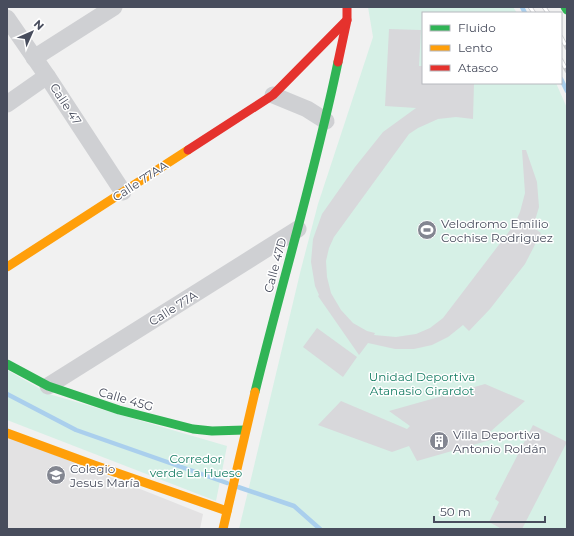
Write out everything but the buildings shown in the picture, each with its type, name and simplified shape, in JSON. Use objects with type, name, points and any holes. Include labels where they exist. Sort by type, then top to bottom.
[{"type":"street","points":[[34,58],[114,7]]},
{"type":"street","name":"Calle 47D","points":[[223,529],[238,447],[245,430],[326,120],[347,20],[347,7]]},
{"type":"street","name":"Calle 47","points":[[7,18],[123,192]]},
{"type":"street","name":"Calle 77AA","points":[[7,267],[273,95],[347,20]]},
{"type":"street","points":[[7,104],[47,76]]},
{"type":"street","points":[[273,95],[307,108],[326,120]]},
{"type":"street","name":"Calle 77A","points":[[48,386],[298,229]]},
{"type":"street","name":"Calle 45G","points":[[7,364],[48,386],[120,410],[193,429],[212,431],[245,430]]},
{"type":"street","points":[[212,431],[214,440]]},
{"type":"street","points":[[7,432],[94,465],[227,511]]},
{"type":"shaded area","name":"Colegio Jesus María","points":[[7,436],[203,514],[200,529],[7,529]]},
{"type":"green space","name":"Unidad Deportiva Atanasio Girardot","points":[[368,7],[513,7],[516,12],[422,12],[422,84],[556,84],[567,108],[567,529],[239,529],[318,204],[373,37]]},
{"type":"green space","name":"Corredor verde La Hueso","points":[[7,370],[49,394],[227,446],[216,501],[7,420]]},
{"type":"waterway","points":[[522,7],[524,12]]},
{"type":"waterway","points":[[562,81],[567,91]]},
{"type":"waterway","points":[[7,394],[76,430],[227,483]]},
{"type":"waterway","points":[[238,487],[294,506],[320,529]]},
{"type":"railway","points":[[530,7],[533,12]]},
{"type":"railway","points":[[544,7],[547,12]]},
{"type":"railway","points":[[562,39],[567,48]]},
{"type":"railway","points":[[562,62],[567,71]]},
{"type":"traffic: fast","points":[[255,392],[309,186],[338,62]]},
{"type":"traffic: fast","points":[[7,364],[48,386],[119,410],[193,429],[212,431],[245,430]]},
{"type":"traffic: slow","points":[[7,267],[188,150]]},
{"type":"traffic: slow","points":[[223,529],[255,392]]},
{"type":"traffic: slow","points":[[7,433],[227,511]]},
{"type":"traffic: jam","points":[[338,62],[347,20],[347,7]]},
{"type":"traffic: jam","points":[[188,150],[273,95],[347,20]]},
{"type":"place","name":"Velodromo Emilio Cochise Rodriguez","points":[[427,230]]},
{"type":"place","name":"Villa Deportiva Antonio Roldán","points":[[439,441]]},
{"type":"place","name":"Colegio Jesus María","points":[[56,475]]}]
